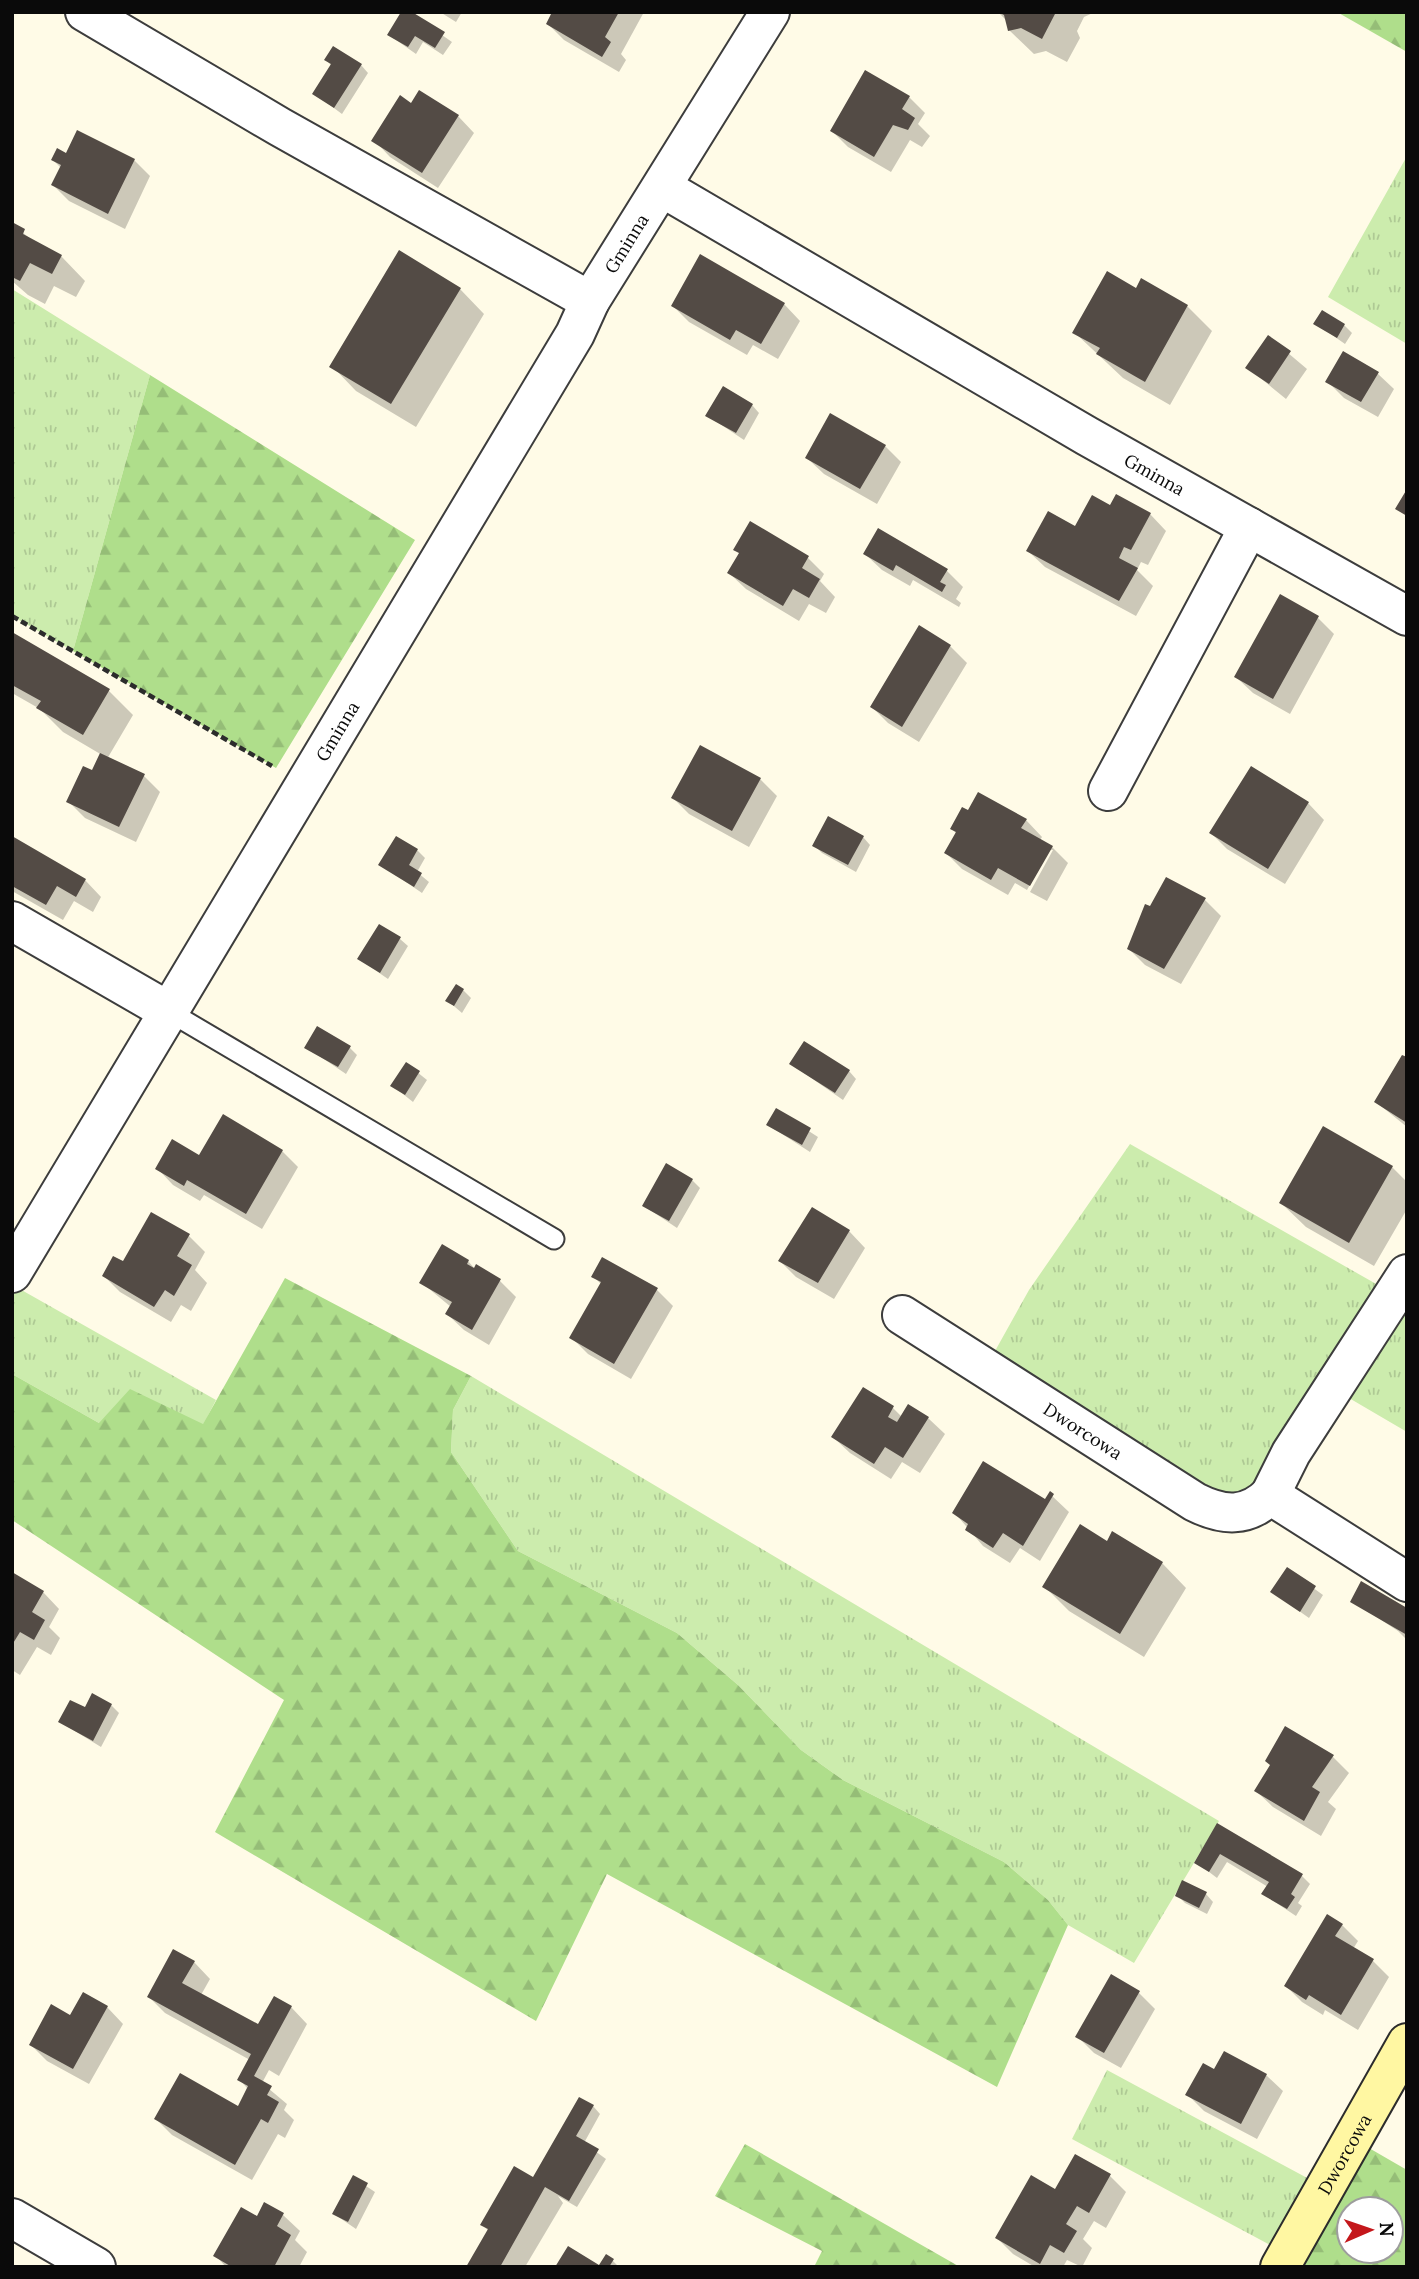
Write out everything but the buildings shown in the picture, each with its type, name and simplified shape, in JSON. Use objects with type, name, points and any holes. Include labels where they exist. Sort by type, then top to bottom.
[{"type":"street","points":[[85,12],[280,127],[590,301]]},
{"type":"street","name":"Gminna","points":[[12,1273],[575,334],[590,301],[663,188],[770,12]]},
{"type":"street","name":"Gminna","points":[[663,188],[1087,436],[1407,616]]},
{"type":"street","points":[[1108,791],[1248,527]]},
{"type":"street","points":[[12,921],[168,1011]]},
{"type":"street","points":[[1407,1274],[1291,1453],[1270,1495],[1407,1582]]},
{"type":"street","name":"Dworcowa","points":[[902,1315],[1216,1512],[1234,1513],[1258,1507],[1270,1495]]},
{"type":"street","name":"Dworcowa","points":[[1280,2267],[1407,2043]]},
{"type":"street","points":[[12,2218],[96,2267]]},
{"type":"lane","points":[[168,1011],[554,1239]]},
{"type":"path","points":[[12,616],[304,784]]},
{"type":"green space","points":[[1337,12],[1407,12],[1407,52]]},
{"type":"green space","points":[[1407,156],[1407,344],[1328,297]]},
{"type":"green space","points":[[12,289],[150,375],[73,651],[12,616]]},
{"type":"green space","points":[[150,375],[415,540],[276,768],[73,651]]},
{"type":"green space","points":[[1130,1144],[1385,1289],[1251,1494],[1225,1501],[990,1360],[1029,1290]]},
{"type":"green space","points":[[285,1278],[471,1376],[453,1410],[451,1452],[518,1551],[677,1633],[738,1685],[801,1750],[843,1780],[1004,1862],[1048,1900],[1068,1925],[997,2087],[607,1874],[536,2021],[215,1832],[284,1700],[12,1520],[12,1374],[99,1423],[130,1389],[203,1424]]},
{"type":"green space","points":[[18,1288],[216,1400],[203,1425],[99,1423],[12,1374],[12,1297]]},
{"type":"green space","points":[[1407,1290],[1407,1432],[1337,1391]]},
{"type":"green space","points":[[471,1376],[1219,1821],[1134,1963],[1068,1925],[1048,1900],[1004,1862],[843,1780],[801,1750],[738,1685],[677,1633],[518,1551],[451,1452],[453,1410]]},
{"type":"green space","points":[[1107,2070],[1311,2180],[1272,2246],[1072,2139]]},
{"type":"green space","points":[[745,2144],[960,2267],[814,2267],[822,2251],[715,2196]]},
{"type":"green space","points":[[1362,2144],[1407,2170],[1407,2267],[1293,2267]]}]
